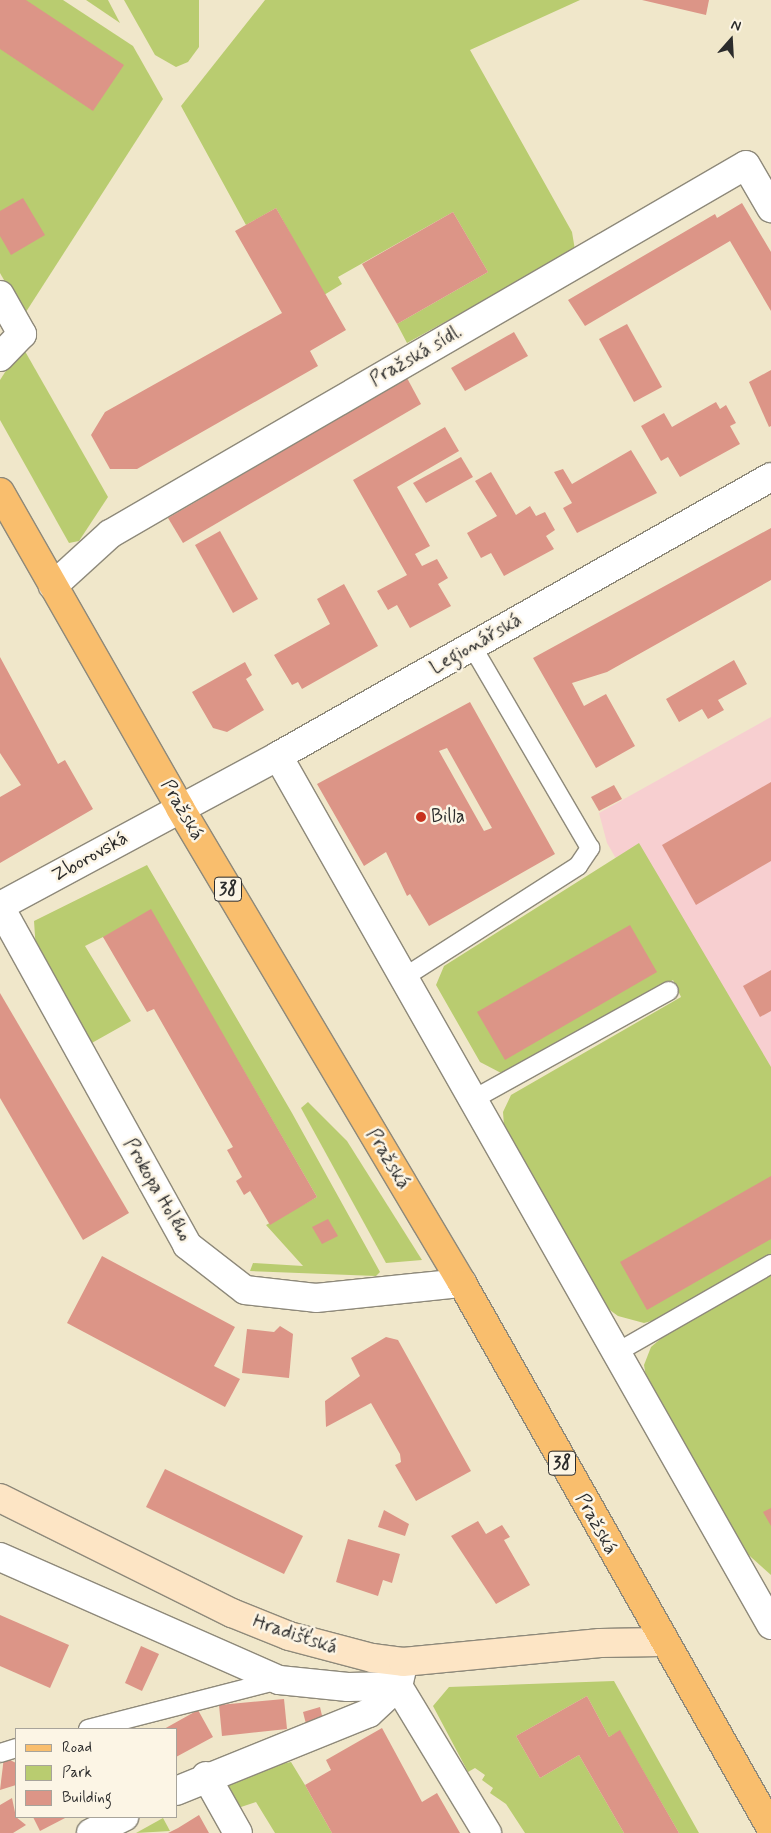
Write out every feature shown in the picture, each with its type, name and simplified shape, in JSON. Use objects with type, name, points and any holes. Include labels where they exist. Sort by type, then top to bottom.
[{"type":"main road","name":"Pražská","points":[[0,492],[180,808],[462,1284],[662,1642],[771,1828]]},
{"type":"street","name":"Pražská sídl.","points":[[53,586],[110,534],[746,165],[771,208]]},
{"type":"street","points":[[0,296],[22,334],[0,357]]},
{"type":"street","name":"Legionářská","points":[[180,808],[278,756],[771,476]]},
{"type":"street","points":[[278,756],[614,1354],[764,1598],[771,1626]]},
{"type":"street","name":"Zborovská","points":[[0,907],[180,808]]},
{"type":"street","name":"Prokopa Holého","points":[[0,907],[187,1245],[245,1290],[316,1298],[462,1284]]},
{"type":"street","name":"Hradišťská","points":[[0,1498],[289,1636],[403,1681]]},
{"type":"street","name":"Hradišťská","points":[[0,1558],[279,1680],[348,1688],[403,1681],[617,1642],[662,1642]]},
{"type":"street","points":[[178,1790],[206,1776],[369,1713],[403,1681],[487,1833]]},
{"type":"street","points":[[206,1776],[238,1833]]},
{"type":"street","points":[[91,1833],[122,1818]]},
{"type":"lane","points":[[403,978],[578,866],[590,848],[472,646]]},
{"type":"lane","points":[[472,1100],[669,991]]},
{"type":"lane","points":[[614,1354],[771,1264]]},
{"type":"lane","points":[[92,1728],[279,1680]]},
{"type":"lane","points":[[0,1753],[15,1748]]},
{"type":"shaded area","points":[[771,717],[771,1125],[607,843],[599,813]]},
{"type":"green space","points":[[0,0],[63,0],[133,46],[163,99],[24,315],[0,273]]},
{"type":"green space","points":[[86,0],[108,0],[120,23]]},
{"type":"green space","points":[[124,0],[199,0],[199,47],[188,62],[176,67],[155,55]]},
{"type":"green space","points":[[265,0],[580,0],[470,50],[572,232],[575,250],[407,343],[397,324],[488,272],[453,212],[338,277],[342,284],[324,295],[276,208],[246,225],[181,106]]},
{"type":"green space","points":[[22,346],[108,497],[79,541],[69,543],[0,420],[0,380]]},
{"type":"green space","points":[[639,843],[771,1067],[771,1256],[663,1318],[644,1323],[618,1316],[603,1305],[504,1126],[503,1112],[511,1095],[681,997],[673,980],[503,1074],[480,1062],[436,985],[444,966]]},
{"type":"green space","points":[[147,865],[292,1113],[380,1272],[376,1276],[250,1271],[253,1263],[303,1266],[266,1225],[317,1197],[234,1054],[103,937],[85,946],[131,1021],[90,1044],[36,951],[34,921]]},
{"type":"green space","points":[[308,1102],[347,1141],[422,1260],[386,1263],[301,1108]]},
{"type":"green space","points":[[771,1273],[771,1575],[742,1549],[646,1377],[644,1365],[651,1347],[665,1335]]},
{"type":"green space","points":[[614,1681],[699,1833],[679,1833],[620,1731],[609,1737],[587,1696],[516,1736],[540,1778],[579,1755],[624,1833],[525,1833],[506,1804],[490,1793],[493,1788],[482,1780],[485,1775],[475,1768],[468,1772],[433,1706],[449,1687]]},
{"type":"green space","points":[[291,1762],[332,1833],[275,1833],[256,1802],[235,1809],[226,1798],[226,1781],[237,1773]]},
{"type":"green space","points":[[163,1818],[170,1831],[136,1833]]},
{"type":"building","points":[[0,0],[26,0],[124,65],[93,111],[0,49]]},
{"type":"building","points":[[642,0],[709,0],[706,15]]},
{"type":"building","points":[[23,198],[45,235],[11,255],[0,236],[0,211]]},
{"type":"building","points":[[742,203],[771,252],[771,311],[730,241],[585,326],[568,300],[715,214],[717,218]]},
{"type":"building","points":[[276,208],[346,330],[310,351],[318,366],[137,469],[110,469],[91,435],[105,412],[282,313],[235,231]]},
{"type":"building","points":[[453,212],[488,272],[397,324],[362,264]]},
{"type":"building","points":[[627,324],[662,387],[634,402],[599,339]]},
{"type":"building","points":[[514,332],[528,356],[465,391],[451,368]]},
{"type":"building","points":[[771,370],[771,426],[769,427],[749,382]]},
{"type":"building","points":[[407,378],[421,404],[183,543],[168,518]]},
{"type":"building","points":[[716,402],[720,409],[726,405],[736,423],[730,426],[740,444],[680,477],[668,457],[661,461],[641,426],[664,413],[672,427]]},
{"type":"building","points":[[445,427],[459,451],[397,487],[430,546],[415,554],[422,566],[437,559],[448,578],[438,584],[451,606],[410,628],[397,605],[388,610],[377,591],[407,575],[353,480]]},
{"type":"building","points":[[631,450],[657,493],[577,533],[563,508],[572,503],[554,472],[563,469],[572,484]]},
{"type":"building","points":[[461,457],[473,477],[426,503],[413,483]]},
{"type":"building","points":[[491,472],[516,515],[530,506],[536,516],[545,512],[555,530],[546,536],[554,549],[504,576],[491,553],[481,558],[467,533],[497,516],[475,481]]},
{"type":"building","points":[[771,528],[771,580],[607,672],[572,683],[584,706],[606,694],[635,746],[596,768],[533,658]]},
{"type":"building","points":[[220,531],[258,599],[233,613],[195,545]]},
{"type":"building","points":[[344,584],[378,646],[302,689],[298,682],[292,685],[274,655],[330,624],[317,599]]},
{"type":"building","points":[[0,657],[58,764],[65,760],[93,809],[0,863],[0,797],[21,785],[0,753]]},
{"type":"building","points":[[734,660],[747,684],[718,700],[724,710],[708,719],[702,709],[679,722],[666,699]]},
{"type":"building","points":[[245,662],[252,675],[246,679],[264,710],[227,732],[213,728],[192,692]]},
{"type":"building","points":[[470,702],[555,854],[429,926],[410,894],[407,896],[386,852],[364,866],[317,784]],"holes":[[[447,748],[492,828],[484,831],[439,751]]]},
{"type":"building","points":[[771,782],[771,861],[696,905],[662,845]]},
{"type":"building","points":[[614,785],[622,799],[599,811],[591,797]]},
{"type":"building","points":[[151,909],[317,1197],[270,1225],[250,1191],[244,1195],[236,1181],[242,1177],[227,1150],[233,1147],[154,1009],[147,1012],[103,937]]},
{"type":"building","points":[[630,925],[657,972],[505,1060],[477,1012]]},
{"type":"building","points":[[771,970],[771,1011],[760,1017],[743,986]]},
{"type":"building","points":[[0,993],[129,1213],[83,1240],[0,1098]]},
{"type":"building","points":[[771,1176],[771,1239],[647,1310],[620,1262]]},
{"type":"building","points":[[328,1219],[338,1236],[322,1244],[312,1227]]},
{"type":"building","points":[[102,1256],[235,1327],[214,1366],[240,1379],[225,1407],[67,1323]]},
{"type":"building","points":[[280,1326],[293,1334],[289,1378],[242,1373],[247,1329],[274,1332]]},
{"type":"building","points":[[386,1337],[398,1340],[471,1471],[416,1501],[395,1465],[401,1462],[400,1454],[371,1403],[326,1427],[325,1401],[360,1376],[351,1358]]},
{"type":"building","points":[[165,1469],[303,1536],[284,1574],[146,1507]]},
{"type":"building","points":[[771,1508],[771,1526],[763,1512]]},
{"type":"building","points":[[384,1510],[409,1524],[405,1536],[378,1527]]},
{"type":"building","points":[[478,1521],[486,1534],[502,1525],[510,1537],[504,1540],[530,1585],[496,1604],[451,1536]]},
{"type":"building","points":[[348,1539],[400,1554],[392,1583],[383,1580],[378,1596],[336,1582]]},
{"type":"building","points":[[0,1615],[69,1645],[50,1688],[0,1666]]},
{"type":"building","points":[[141,1646],[159,1654],[142,1691],[125,1683]]},
{"type":"building","points":[[587,1696],[609,1737],[620,1730],[679,1833],[624,1833],[579,1755],[540,1778],[516,1736]]},
{"type":"building","points":[[284,1699],[287,1729],[222,1736],[219,1705]]},
{"type":"building","points":[[320,1707],[323,1720],[306,1724],[303,1712]]},
{"type":"building","points":[[198,1710],[213,1737],[178,1756],[178,1728],[166,1728]]},
{"type":"building","points":[[382,1728],[422,1802],[437,1793],[460,1833],[332,1833],[305,1785],[331,1770],[326,1760]]},
{"type":"building","points":[[4,1757],[15,1762],[15,1785],[0,1790]]},
{"type":"building","points":[[12,1798],[15,1818],[26,1825],[13,1833],[0,1833],[0,1805]]},
{"type":"building","points":[[199,1815],[209,1833],[168,1833],[178,1828]]},
{"type":"building","points":[[34,1818],[65,1818],[40,1831]]},
{"type":"place","name":"Billa","points":[[421,817]]}]
